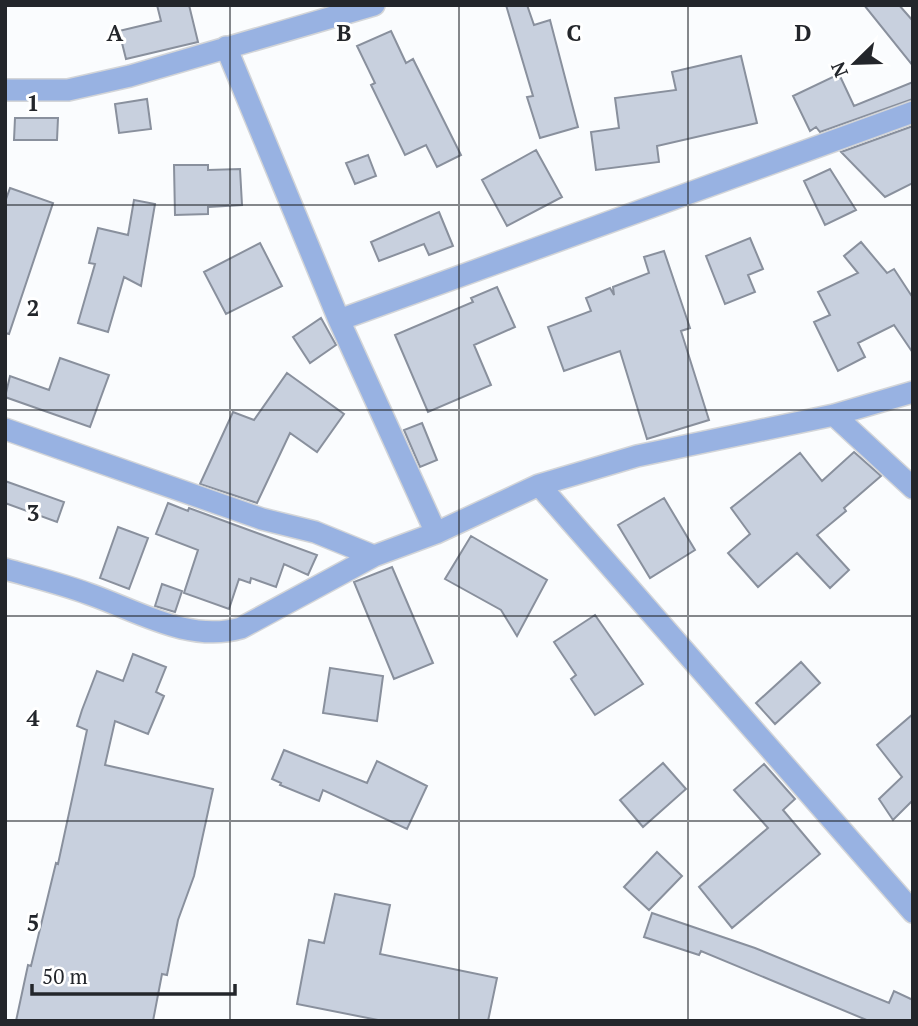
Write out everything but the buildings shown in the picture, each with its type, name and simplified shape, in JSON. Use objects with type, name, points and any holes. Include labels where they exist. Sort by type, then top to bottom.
[{"type":"street","points":[[5,90],[68,90],[130,76],[374,5]]},
{"type":"street","points":[[226,47],[339,320],[436,533]]},
{"type":"street","points":[[339,320],[913,112]]},
{"type":"street","points":[[5,569],[86,593],[183,629],[222,633],[241,628],[374,556],[436,533],[539,485],[637,456],[834,415],[913,392]]},
{"type":"street","points":[[834,415],[913,488]]},
{"type":"street","points":[[5,429],[262,519],[315,532],[374,556]]},
{"type":"street","points":[[539,485],[913,912]]}]
